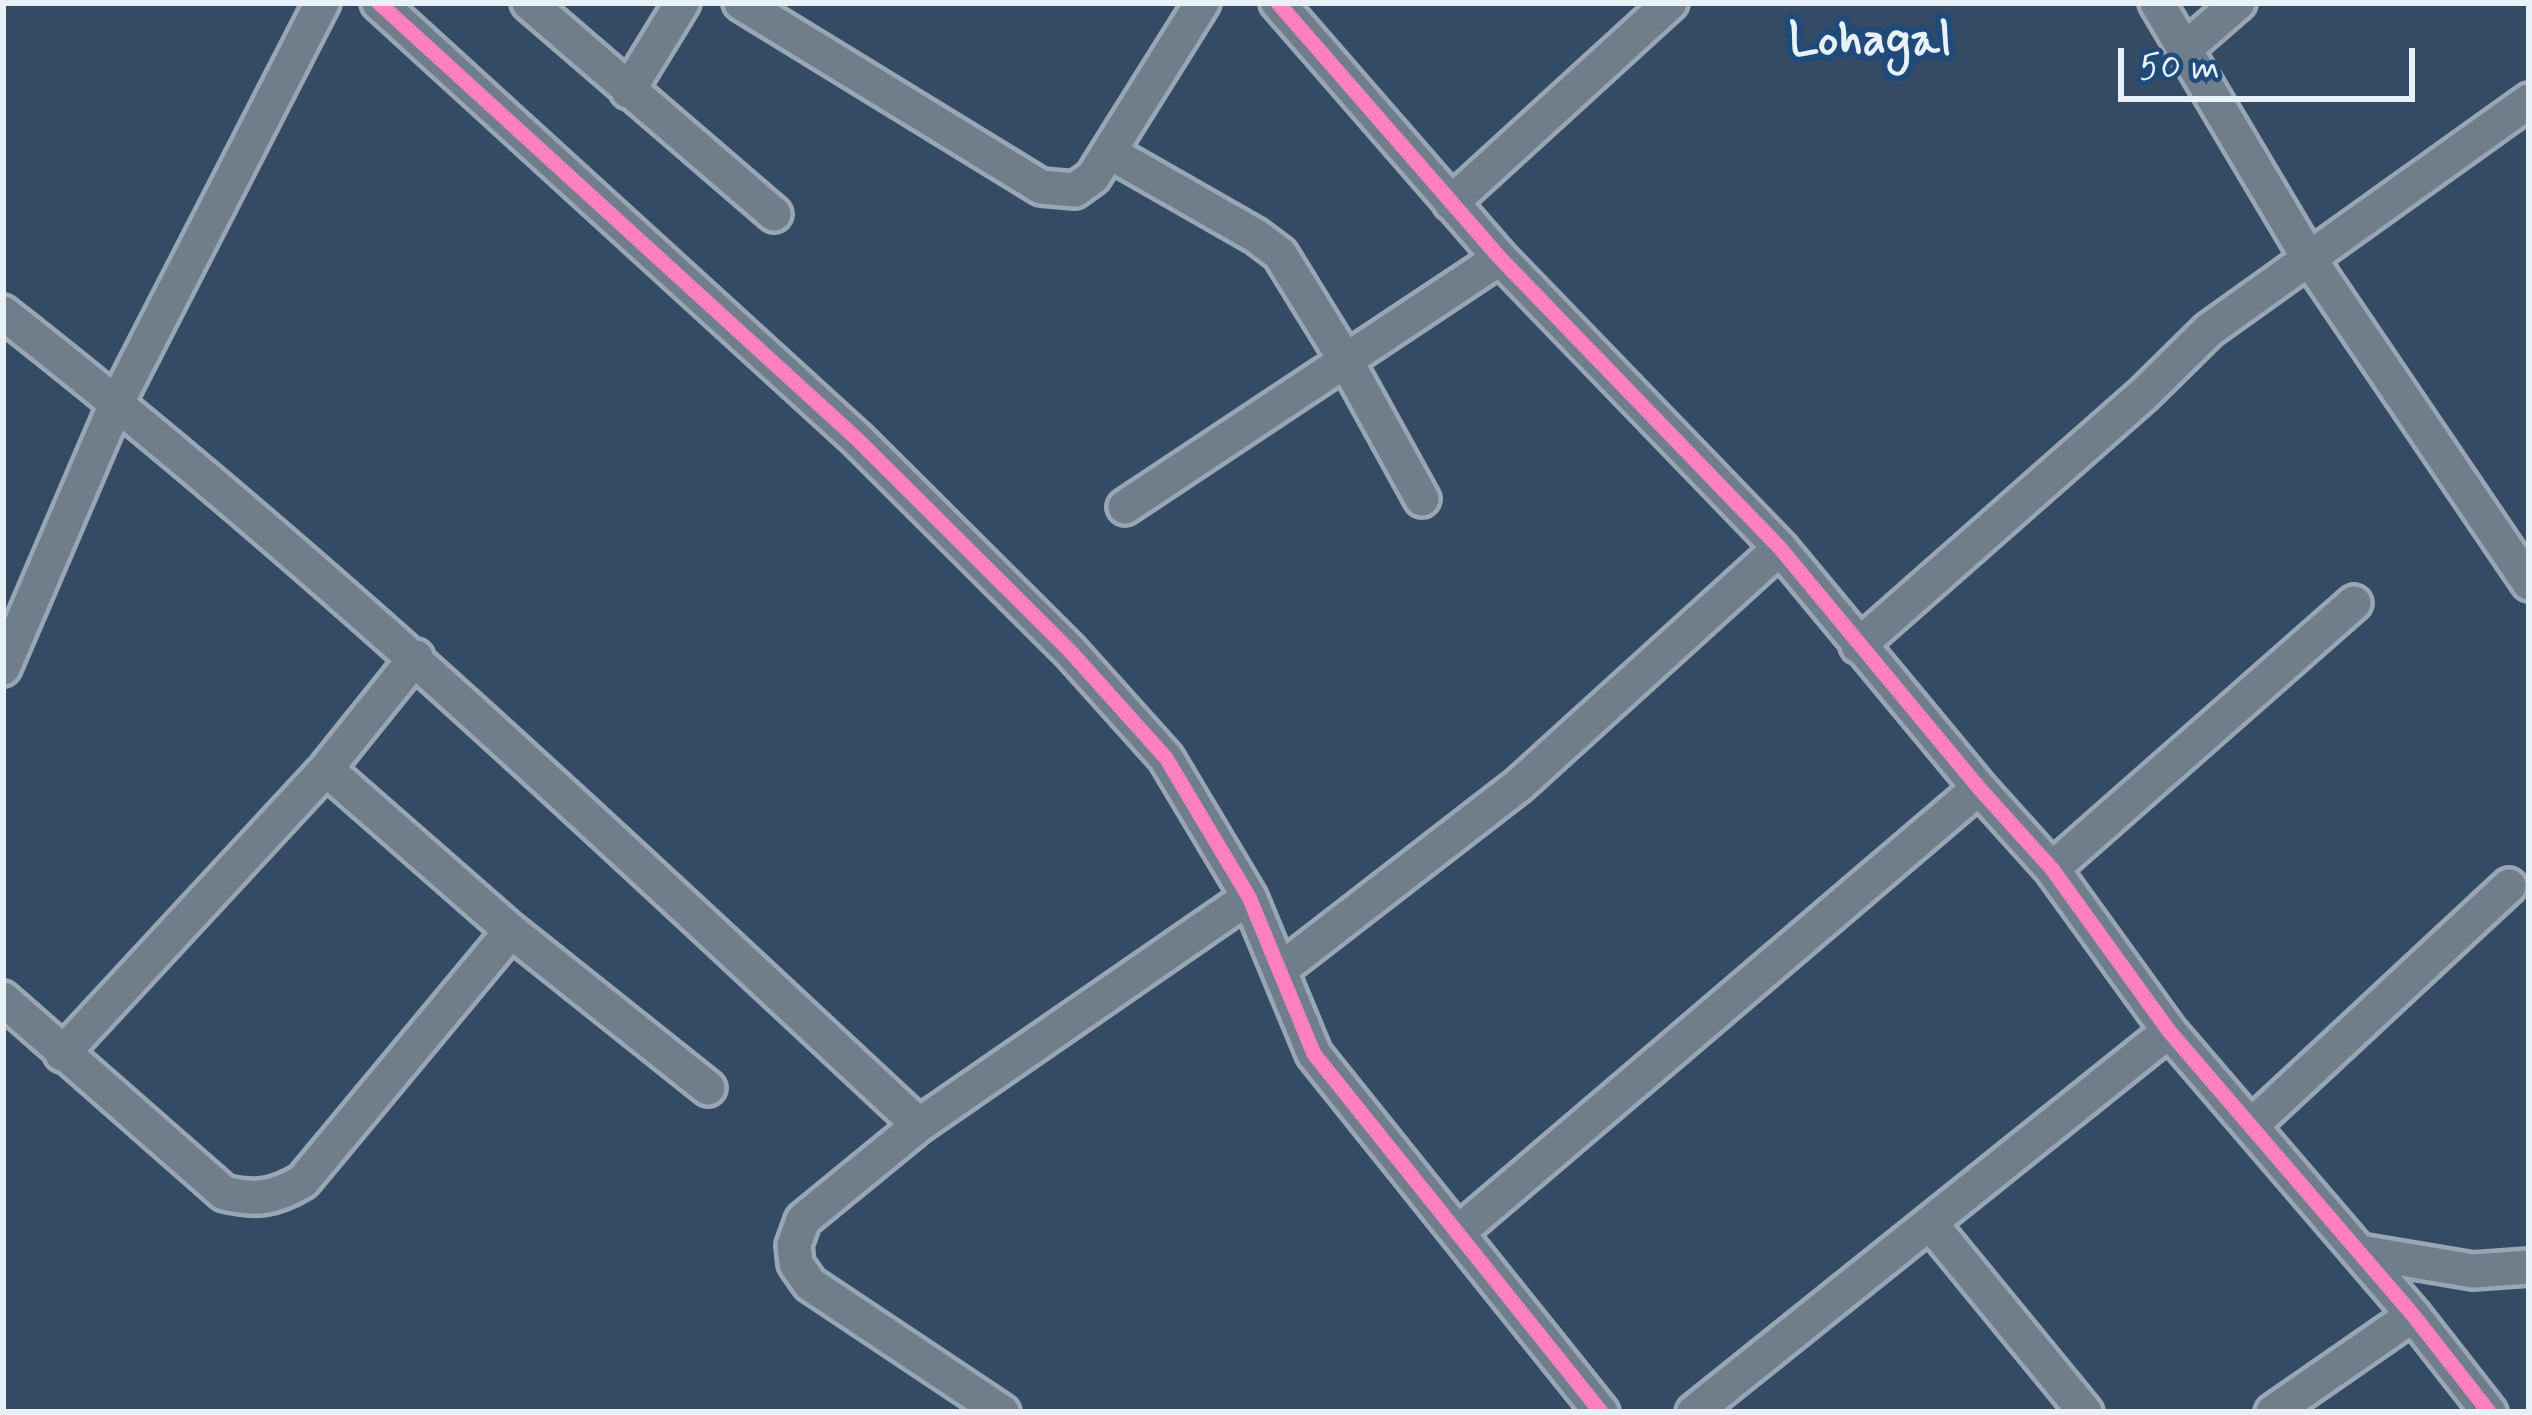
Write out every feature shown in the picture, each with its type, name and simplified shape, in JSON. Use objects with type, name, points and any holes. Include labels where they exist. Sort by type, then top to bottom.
[{"type":"street","points":[[3,668],[117,402],[322,3]]},
{"type":"street","points":[[379,3],[857,439],[1070,652],[1166,758],[1250,897],[1314,1054],[1601,1412]]},
{"type":"street","points":[[529,3],[774,214]]},
{"type":"street","points":[[628,91],[682,3]]},
{"type":"street","points":[[741,3],[1041,187],[1075,190],[1094,178],[1202,3]]},
{"type":"street","points":[[1278,3],[1500,258],[1780,548],[1858,646],[2053,869],[2169,1031],[2413,1315],[2489,1412]]},
{"type":"street","points":[[2157,3],[2308,257],[2529,583]]},
{"type":"street","points":[[2185,49],[2238,3]]},
{"type":"street","points":[[1451,202],[1654,8]]},
{"type":"street","points":[[1858,646],[2144,394],[2209,330],[2529,101]]},
{"type":"street","points":[[1109,152],[1280,254],[1346,361],[1422,500]]},
{"type":"street","points":[[1125,507],[1500,258]]},
{"type":"street","points":[[3,313],[117,402],[416,657],[919,1125]]},
{"type":"street","points":[[1280,970],[1520,785],[1780,548]]},
{"type":"street","points":[[2053,869],[2354,603]]},
{"type":"street","points":[[62,1054],[326,769],[416,657]]},
{"type":"street","points":[[326,769],[511,932],[708,1088]]},
{"type":"street","points":[[1460,1231],[1979,788]]},
{"type":"street","points":[[2252,1126],[2509,886]]},
{"type":"street","points":[[1002,1412],[810,1284],[796,1264],[794,1245],[803,1220],[919,1125],[1250,897]]},
{"type":"street","points":[[3,999],[224,1193],[253,1200],[280,1195],[303,1181],[511,932]]},
{"type":"street","points":[[1694,1412],[2169,1031]]},
{"type":"street","points":[[1930,1223],[2085,1412]]},
{"type":"street","points":[[2360,1252],[2473,1271],[2529,1267]]},
{"type":"street","points":[[2273,1412],[2413,1315]]},
{"type":"cycle path","points":[[379,3],[857,439],[1070,651],[1166,758],[1249,897],[1314,1054],[1601,1412]]},
{"type":"cycle path","points":[[1278,3],[1500,258],[1780,548],[2052,869],[2169,1031],[2413,1315],[2489,1412]]},
{"type":"district","name":"Lohagal","points":[[1870,44]]}]
